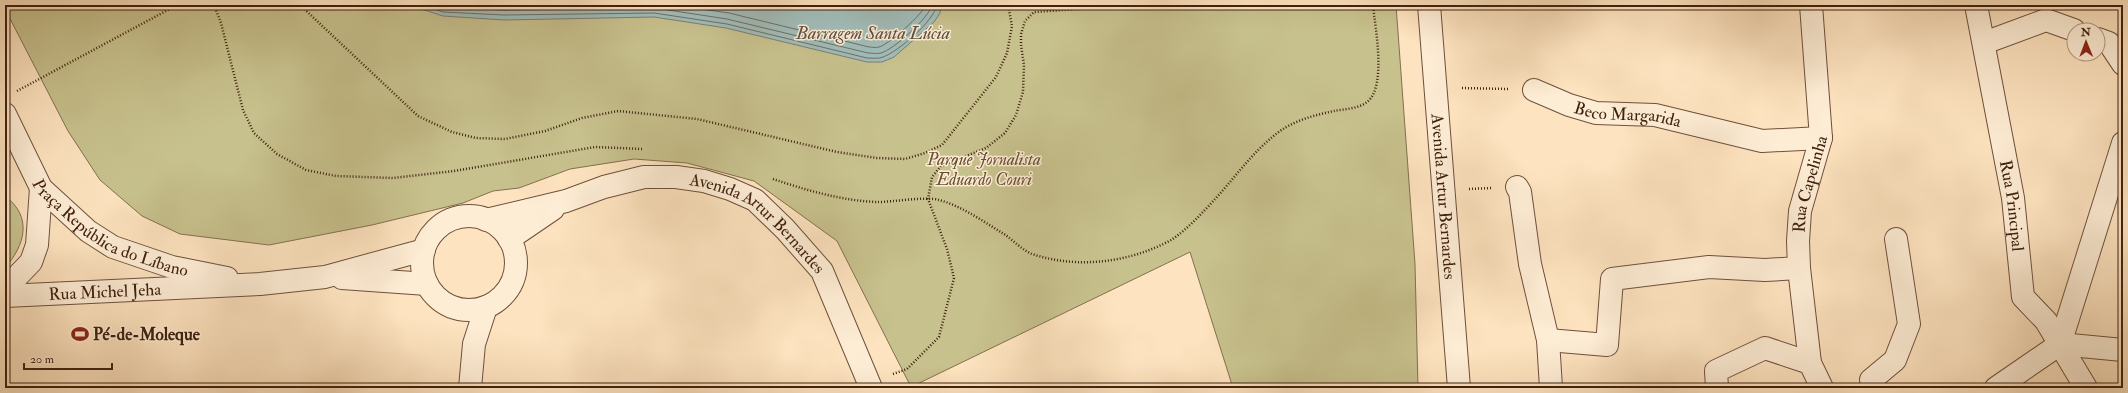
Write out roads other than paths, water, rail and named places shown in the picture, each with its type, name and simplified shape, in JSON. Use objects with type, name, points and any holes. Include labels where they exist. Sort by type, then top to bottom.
[{"type":"street","name":"Avenida Artur Bernardes","points":[[1429,5],[1442,189],[1459,388]]},
{"type":"street","name":"Rua Capelinha","points":[[1811,5],[1821,138],[1800,211],[1799,268],[1810,363],[1822,388]]},
{"type":"street","name":"Rua Principal","points":[[1976,5],[2013,198],[2023,297],[2046,321],[2086,388]]},
{"type":"street","points":[[1984,43],[2046,20],[2066,27]]},
{"type":"street","points":[[2106,42],[2109,43],[2123,64]]},
{"type":"street","name":"Beco Margarida","points":[[1534,90],[1569,105],[1596,113],[1655,115],[1762,141],[1821,138]]},
{"type":"street","name":"Praça República do Líbano","points":[[8,104],[42,188],[88,231],[113,247],[172,267],[260,284]]},
{"type":"street","points":[[1996,388],[2060,344],[2123,143]]},
{"type":"street","name":"Avenida Artur Bernardes","points":[[486,220],[566,201],[604,187],[644,177],[676,177],[704,181],[730,189],[755,200],[785,229],[822,271],[870,385]]},
{"type":"street","points":[[1517,187],[1520,192],[1530,264],[1548,340],[1551,388]]},
{"type":"street","points":[[5,289],[31,262],[37,245],[42,188]]},
{"type":"street","name":"Avenida Artur Bernardes","points":[[509,239],[566,201]]},
{"type":"street","points":[[472,217],[486,220],[499,227],[509,239],[515,252],[516,265],[514,278],[507,291],[498,301],[486,307],[474,310],[462,310],[448,305],[436,296],[427,284],[422,268],[424,250],[431,236],[436,231],[456,218],[472,217]]},
{"type":"street","points":[[1866,385],[1895,360],[1910,324],[1896,239]]},
{"type":"street","name":"Rua Michel Jeha","points":[[5,296],[260,284],[325,277],[424,250]]},
{"type":"street","points":[[1548,340],[1608,345],[1612,279],[1709,267],[1765,270],[1799,268]]},
{"type":"street","name":"Rua Michel Jeha","points":[[325,277],[427,284]]},
{"type":"street","points":[[470,388],[474,344],[486,307]]},
{"type":"street","points":[[462,310],[472,362]]},
{"type":"street","points":[[2060,344],[2123,350]]},
{"type":"street","points":[[1717,388],[1716,371],[1765,348],[1810,363]]},
{"type":"water","name":"Barragem Santa Lúcia","points":[[409,5],[941,5],[940,13],[934,22],[894,57],[882,62],[867,62],[726,28],[654,17],[504,20],[443,16]]},
{"type":"place","name":"Pé-de-Moleque","points":[[80,334]]},
{"type":"park label","name":"Parque Jornalista Eduardo Couri","points":[[984,169]]}]
